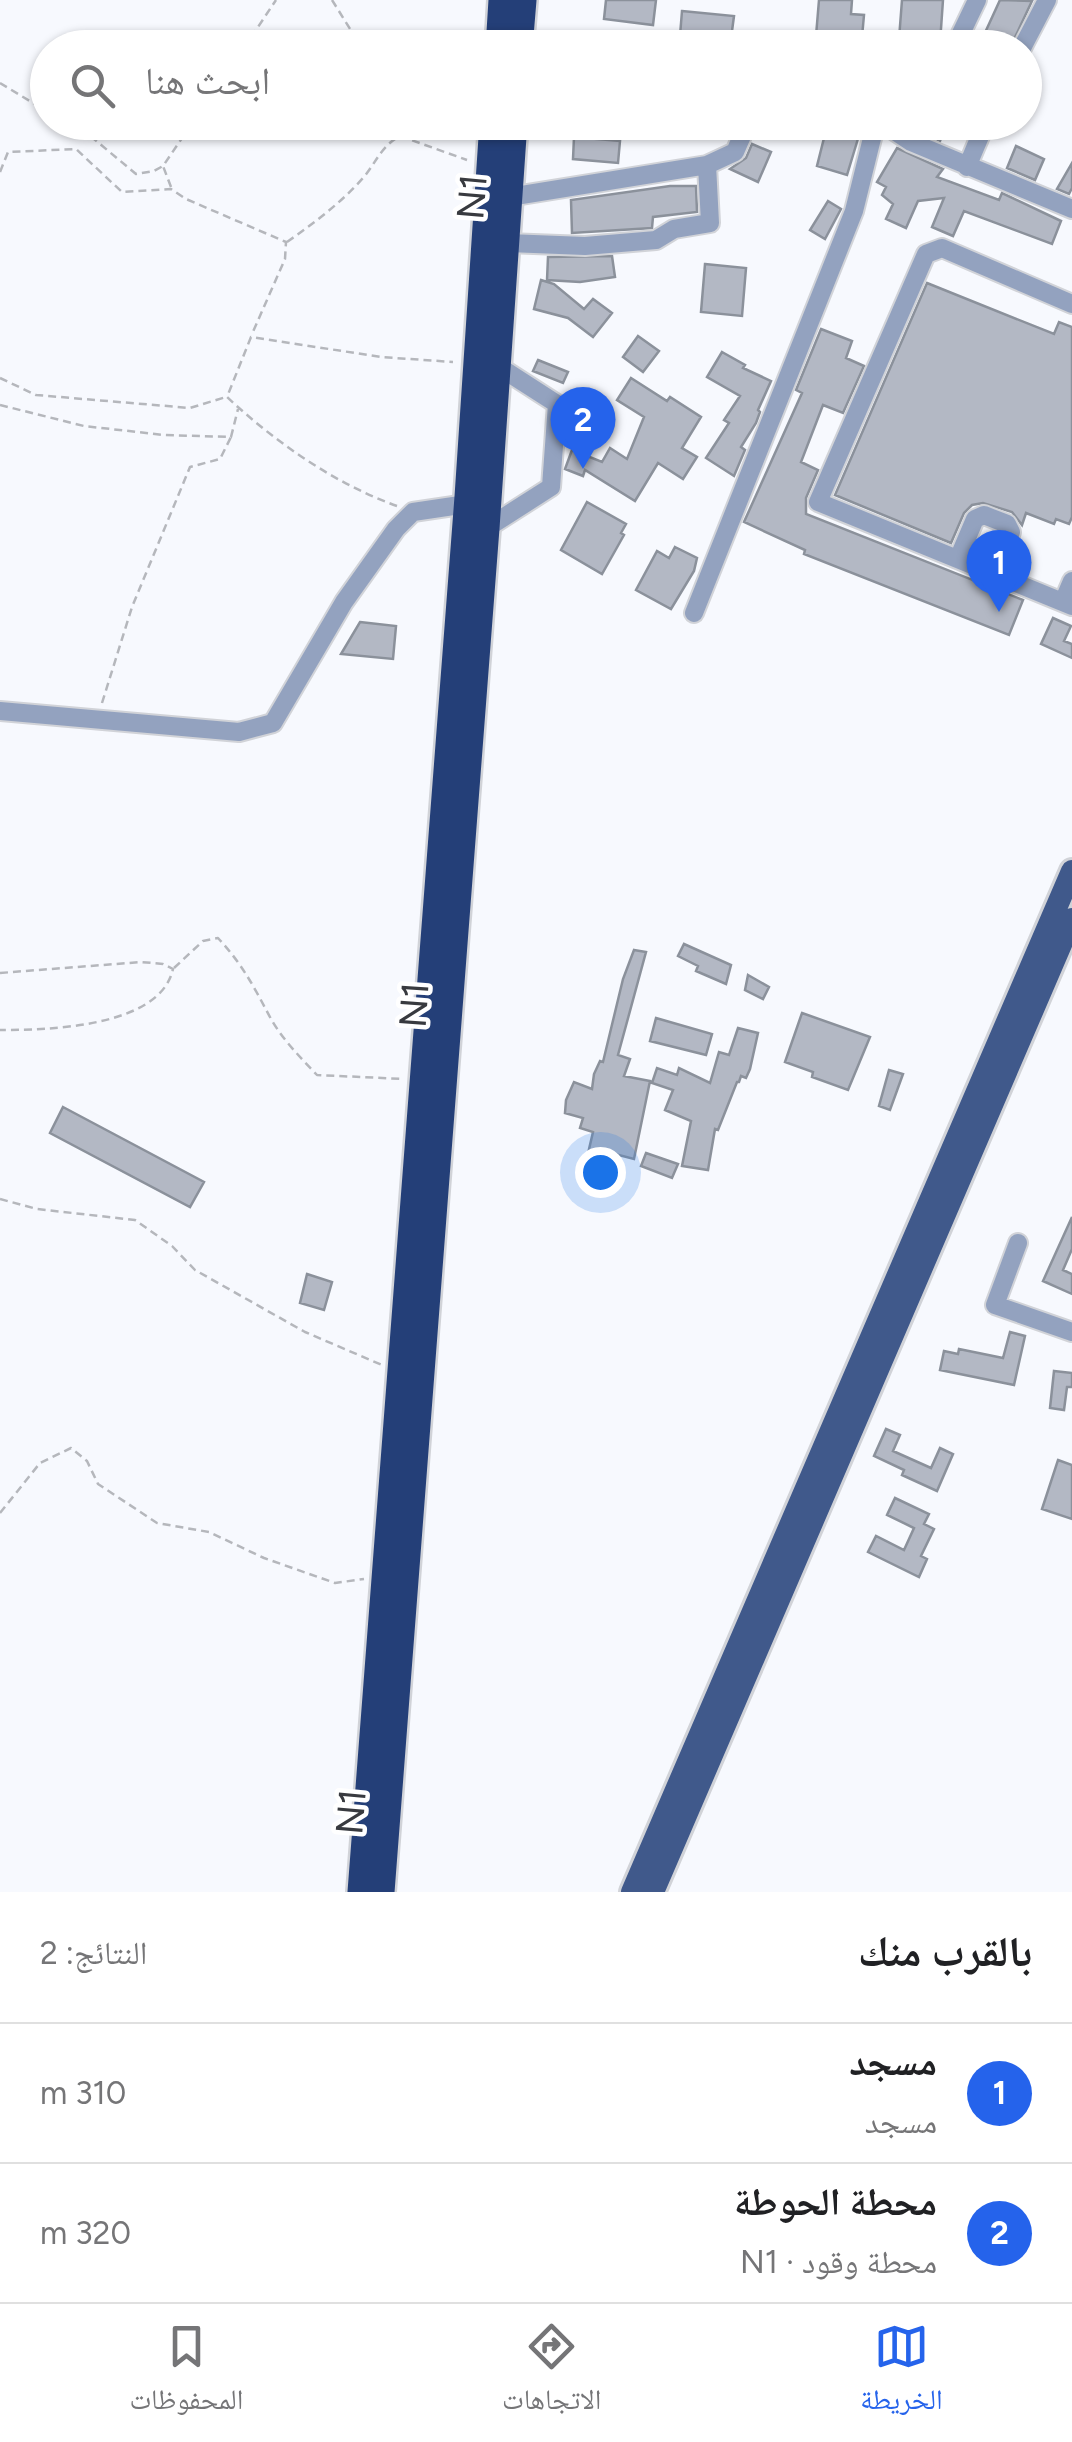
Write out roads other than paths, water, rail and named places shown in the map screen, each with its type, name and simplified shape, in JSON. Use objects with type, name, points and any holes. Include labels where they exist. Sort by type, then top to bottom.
[{"type":"highway","points":[[500,30],[502,0]]},
{"type":"highway","points":[[522,30],[524,0]]},
{"type":"highway","name":"N1","points":[[382,1892],[487,528],[491,140]]},
{"type":"highway","name":"N1","points":[[360,1892],[467,504],[506,243],[514,140]]},
{"type":"main road","points":[[653,1892],[800,1522],[1072,870]]},
{"type":"main road","points":[[632,1892],[1072,919]]},
{"type":"street","points":[[963,30],[977,0]]},
{"type":"street","points":[[1031,30],[1047,0]]},
{"type":"street","points":[[509,197],[707,164],[735,152],[740,140]]},
{"type":"street","points":[[694,613],[880,140]]},
{"type":"street","points":[[908,140],[1072,209]]},
{"type":"street","points":[[967,168],[979,140]]},
{"type":"street","points":[[506,243],[585,246],[656,240],[674,228],[710,223],[707,164]]},
{"type":"street","points":[[1072,304],[942,248],[926,254],[818,502],[1068,604],[1072,581]]},
{"type":"street","points":[[487,365],[558,404],[551,487],[487,528]]},
{"type":"street","points":[[0,710],[239,732],[274,723],[344,602],[412,512],[467,504]]},
{"type":"street","points":[[958,559],[976,518],[984,515],[996,519],[1007,524],[1011,532],[996,574]]},
{"type":"street","points":[[1018,1243],[996,1305],[1072,1332]]},
{"type":"place","name":"محطة الحوطة","points":[[583,469]]},
{"type":"place","name":"مسجد","points":[[999,612]]}]
